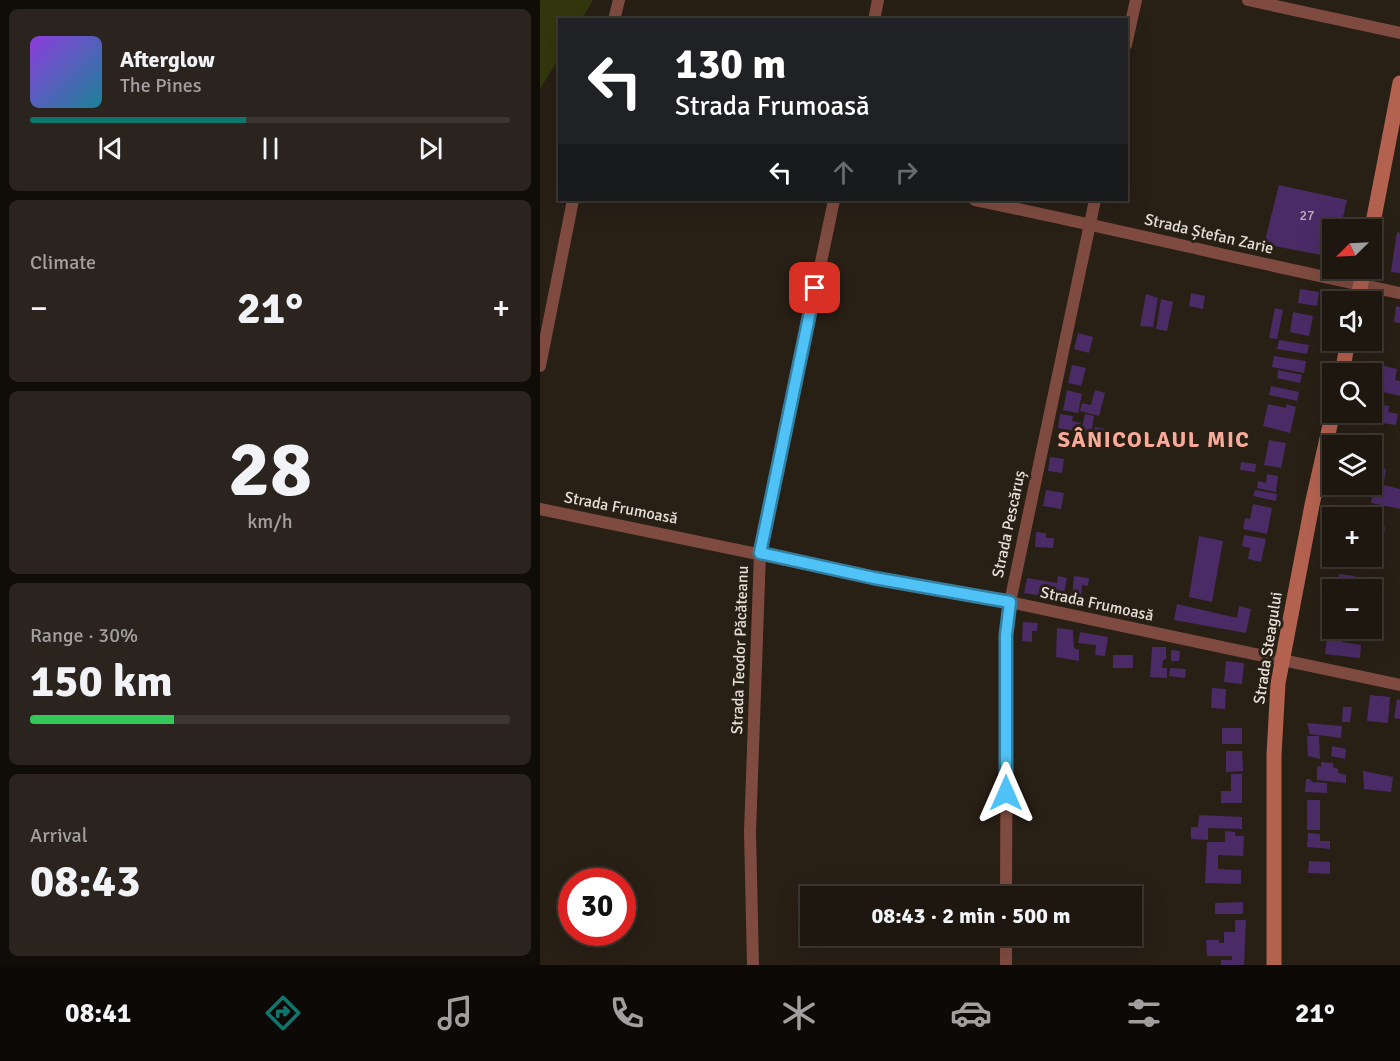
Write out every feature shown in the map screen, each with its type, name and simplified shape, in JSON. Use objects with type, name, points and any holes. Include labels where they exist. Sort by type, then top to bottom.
[{"type":"main road","points":[[1374,219],[1400,83]]},
{"type":"main road","points":[[1360,291],[1362,279]]},
{"type":"main road","name":"Strada Steagului","points":[[1274,965],[1275,709],[1281,658],[1331,423]]},
{"type":"street","points":[[614,18],[619,0]]},
{"type":"street","points":[[874,18],[878,0]]},
{"type":"street","points":[[1128,36],[1136,0]]},
{"type":"street","points":[[1248,0],[1400,33]]},
{"type":"street","points":[[540,366],[573,201]]},
{"type":"street","name":"Strada Teodor Păcăteanu","points":[[753,965],[750,832],[760,553],[834,201]]},
{"type":"street","name":"Strada Ștefan Zarie","points":[[980,201],[1090,223],[1400,293]]},
{"type":"street","name":"Strada Pescăruș","points":[[1006,886],[1006,635],[1010,602],[1095,201]]},
{"type":"street","name":"Strada Frumoasă","points":[[540,509],[874,578],[1010,602],[1400,685]]},
{"type":"street","points":[[1006,946],[1006,965]]},
{"type":"green space","points":[[540,0],[593,0],[583,18],[558,18],[558,60],[540,89]]},
{"type":"building","points":[[1279,185],[1347,200],[1343,219],[1322,219],[1322,255],[1264,244]]},
{"type":"building","points":[[1397,232],[1400,233],[1400,273],[1391,272]]},
{"type":"building","points":[[1300,289],[1319,292],[1317,306],[1298,303]]},
{"type":"building","points":[[1191,293],[1205,296],[1203,309],[1189,306]]},
{"type":"building","points":[[1146,294],[1158,298],[1153,327],[1140,326]]},
{"type":"building","points":[[1161,299],[1173,302],[1167,331],[1156,329]]},
{"type":"building","points":[[1396,306],[1400,307],[1400,323],[1394,322]]},
{"type":"building","points":[[1275,308],[1283,310],[1277,339],[1269,338]]},
{"type":"building","points":[[1293,312],[1313,316],[1309,336],[1290,332]]},
{"type":"building","points":[[1078,333],[1093,337],[1089,353],[1074,349]]},
{"type":"building","points":[[1279,340],[1309,345],[1307,354],[1277,349]]},
{"type":"building","points":[[1274,356],[1306,361],[1304,373],[1272,367]]},
{"type":"building","points":[[1072,365],[1086,368],[1081,386],[1068,383]]},
{"type":"building","points":[[1384,366],[1397,369],[1395,380],[1400,381],[1400,396],[1382,392]]},
{"type":"building","points":[[1278,370],[1302,375],[1300,383],[1277,378]]},
{"type":"building","points":[[1271,386],[1299,392],[1297,401],[1269,395]]},
{"type":"building","points":[[1067,390],[1082,394],[1078,413],[1063,410]]},
{"type":"building","points":[[1095,390],[1105,393],[1099,416],[1080,411],[1082,403],[1091,405]]},
{"type":"building","points":[[1268,404],[1286,408],[1286,404],[1296,407],[1290,433],[1263,426]]},
{"type":"building","points":[[1382,405],[1389,406],[1388,412],[1398,414],[1396,425],[1381,423]]},
{"type":"building","points":[[1060,414],[1073,416],[1072,421],[1081,423],[1079,432],[1058,428]]},
{"type":"building","points":[[1085,414],[1094,416],[1091,434],[1081,432]]},
{"type":"building","points":[[1095,427],[1106,429],[1104,439],[1093,437]]},
{"type":"building","points":[[1269,440],[1286,443],[1281,468],[1264,465]]},
{"type":"building","points":[[1050,457],[1064,459],[1062,473],[1048,471]]},
{"type":"building","points":[[1241,462],[1256,464],[1255,472],[1240,470]]},
{"type":"building","points":[[1382,468],[1386,469],[1384,481],[1382,481]]},
{"type":"building","points":[[1267,474],[1278,476],[1276,492],[1257,488],[1258,481],[1266,483]]},
{"type":"building","points":[[1382,485],[1400,489],[1400,509],[1371,503],[1373,495],[1382,495]]},
{"type":"building","points":[[1046,490],[1064,493],[1061,509],[1043,506]]},
{"type":"building","points":[[1255,490],[1277,494],[1276,501],[1253,496]]},
{"type":"building","points":[[1253,504],[1272,508],[1267,534],[1243,529],[1245,518],[1250,519]]},
{"type":"building","points":[[1382,527],[1385,527],[1382,539]]},
{"type":"building","points":[[1036,532],[1046,533],[1046,538],[1054,538],[1053,548],[1035,547]]},
{"type":"building","points":[[1244,535],[1266,539],[1261,562],[1248,559],[1250,548],[1242,546]]},
{"type":"building","points":[[1199,536],[1223,541],[1212,602],[1189,597]]},
{"type":"building","points":[[1339,574],[1355,576],[1355,579],[1338,579]]},
{"type":"building","points":[[1058,576],[1067,578],[1063,599],[1024,593],[1027,578],[1057,583]]},
{"type":"building","points":[[1074,576],[1089,578],[1088,586],[1082,585],[1081,599],[1072,598]]},
{"type":"building","points":[[1177,604],[1237,618],[1239,606],[1251,609],[1246,633],[1174,620]]},
{"type":"building","points":[[1023,622],[1038,623],[1037,631],[1032,631],[1032,642],[1022,641]]},
{"type":"building","points":[[1057,628],[1073,630],[1074,648],[1079,650],[1079,661],[1056,657]]},
{"type":"building","points":[[1080,632],[1108,637],[1105,656],[1095,655],[1096,645],[1078,643]]},
{"type":"building","points":[[1327,639],[1342,639],[1342,642],[1361,645],[1360,658],[1325,654]]},
{"type":"building","points":[[1152,647],[1166,647],[1166,659],[1163,660],[1162,668],[1167,668],[1167,678],[1150,677]]},
{"type":"building","points":[[1171,650],[1180,651],[1179,661],[1171,661]]},
{"type":"building","points":[[1113,655],[1133,655],[1133,668],[1113,668]]},
{"type":"building","points":[[1226,661],[1244,663],[1242,684],[1224,682]]},
{"type":"building","points":[[1170,668],[1186,669],[1185,678],[1169,676]]},
{"type":"building","points":[[1212,688],[1226,689],[1225,709],[1211,708]]},
{"type":"building","points":[[1370,695],[1390,697],[1388,723],[1367,721]]},
{"type":"building","points":[[1397,699],[1400,700],[1400,719],[1394,718]]},
{"type":"building","points":[[1343,707],[1352,707],[1350,722],[1342,722]]},
{"type":"building","points":[[1307,723],[1342,726],[1341,738],[1310,734]]},
{"type":"building","points":[[1222,728],[1242,728],[1242,744],[1222,744]]},
{"type":"building","points":[[1307,736],[1319,736],[1320,759],[1308,756]]},
{"type":"building","points":[[1332,746],[1346,749],[1345,759],[1331,756]]},
{"type":"building","points":[[1226,751],[1242,751],[1243,771],[1226,772]]},
{"type":"building","points":[[1321,762],[1333,763],[1338,773],[1346,775],[1346,783],[1317,780],[1317,766],[1321,767]]},
{"type":"building","points":[[1363,771],[1393,777],[1391,792],[1364,789]]},
{"type":"building","points":[[1231,774],[1242,774],[1242,803],[1221,803],[1221,791],[1231,791]]},
{"type":"building","points":[[1306,779],[1312,782],[1327,783],[1327,793],[1305,792]]},
{"type":"building","points":[[1307,800],[1320,800],[1320,830],[1307,830]]},
{"type":"building","points":[[1199,815],[1242,817],[1242,829],[1208,828],[1208,840],[1191,839],[1191,827],[1198,827]]},
{"type":"building","points":[[1225,831],[1235,832],[1235,836],[1244,836],[1243,856],[1218,855],[1218,869],[1241,870],[1241,884],[1205,883],[1207,842],[1225,842]]},
{"type":"building","points":[[1308,833],[1320,834],[1320,841],[1330,841],[1330,849],[1307,847]]},
{"type":"building","points":[[1309,861],[1330,862],[1330,874],[1308,873]]},
{"type":"building","points":[[1243,902],[1243,914],[1215,914],[1215,903]]},
{"type":"building","points":[[1235,920],[1246,920],[1244,965],[1221,965],[1221,960],[1232,960],[1232,956],[1207,956],[1206,940],[1219,940],[1219,943],[1224,943],[1224,932],[1235,932]]},
{"type":"district","name":"SÂNICOLAUL MIC","points":[[1154,439]]},
{"type":"route","points":[[815,288],[760,553],[874,578],[1010,602],[1006,635],[1006,793]]}]
